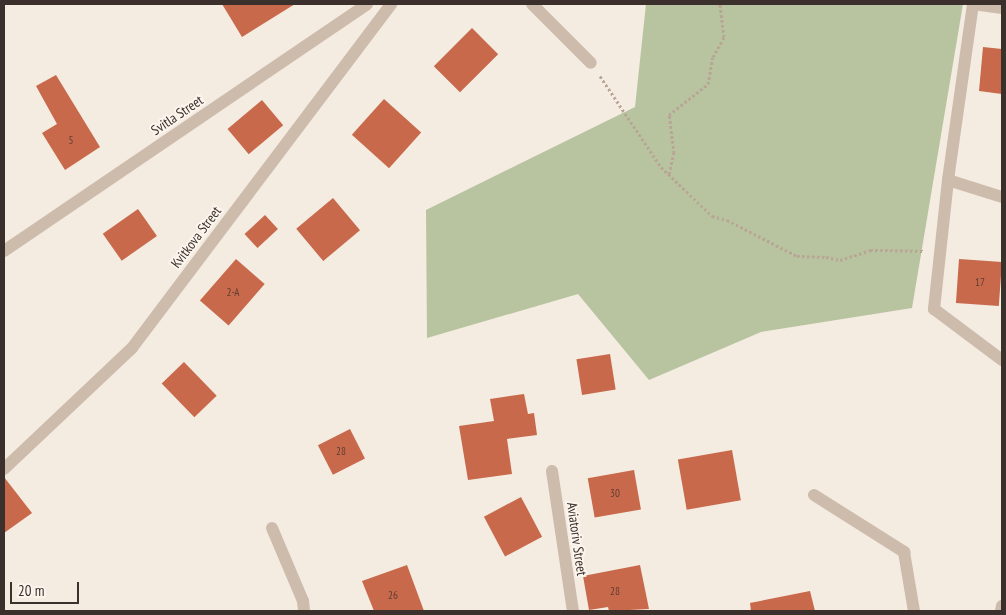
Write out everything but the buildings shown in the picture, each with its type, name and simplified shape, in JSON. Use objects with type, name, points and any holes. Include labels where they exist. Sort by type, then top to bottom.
[{"type":"street","name":"Svitla Street","points":[[4,250],[367,4]]},
{"type":"street","name":"Kvitkova Street","points":[[4,469],[132,348],[391,4]]},
{"type":"street","points":[[532,4],[591,63]]},
{"type":"street","points":[[1002,8],[973,4],[948,180],[934,309],[1002,360]]},
{"type":"street","points":[[948,180],[1002,197]]},
{"type":"street","name":"Aviatoriv Street","points":[[552,471],[573,611]]},
{"type":"street","points":[[814,495],[904,552],[914,611]]},
{"type":"street","points":[[272,528],[302,601],[304,611]]},
{"type":"street","points":[[1002,606],[1002,611]]},
{"type":"path","points":[[669,174],[674,153],[669,115],[708,84],[713,57],[724,38],[720,4]]},
{"type":"path","points":[[591,63],[661,167],[712,216],[727,220],[797,256],[826,257],[840,260],[870,250],[940,252]]},
{"type":"green space","points":[[646,4],[963,4],[912,308],[761,332],[649,380],[578,294],[427,338],[426,210],[635,107]]}]
